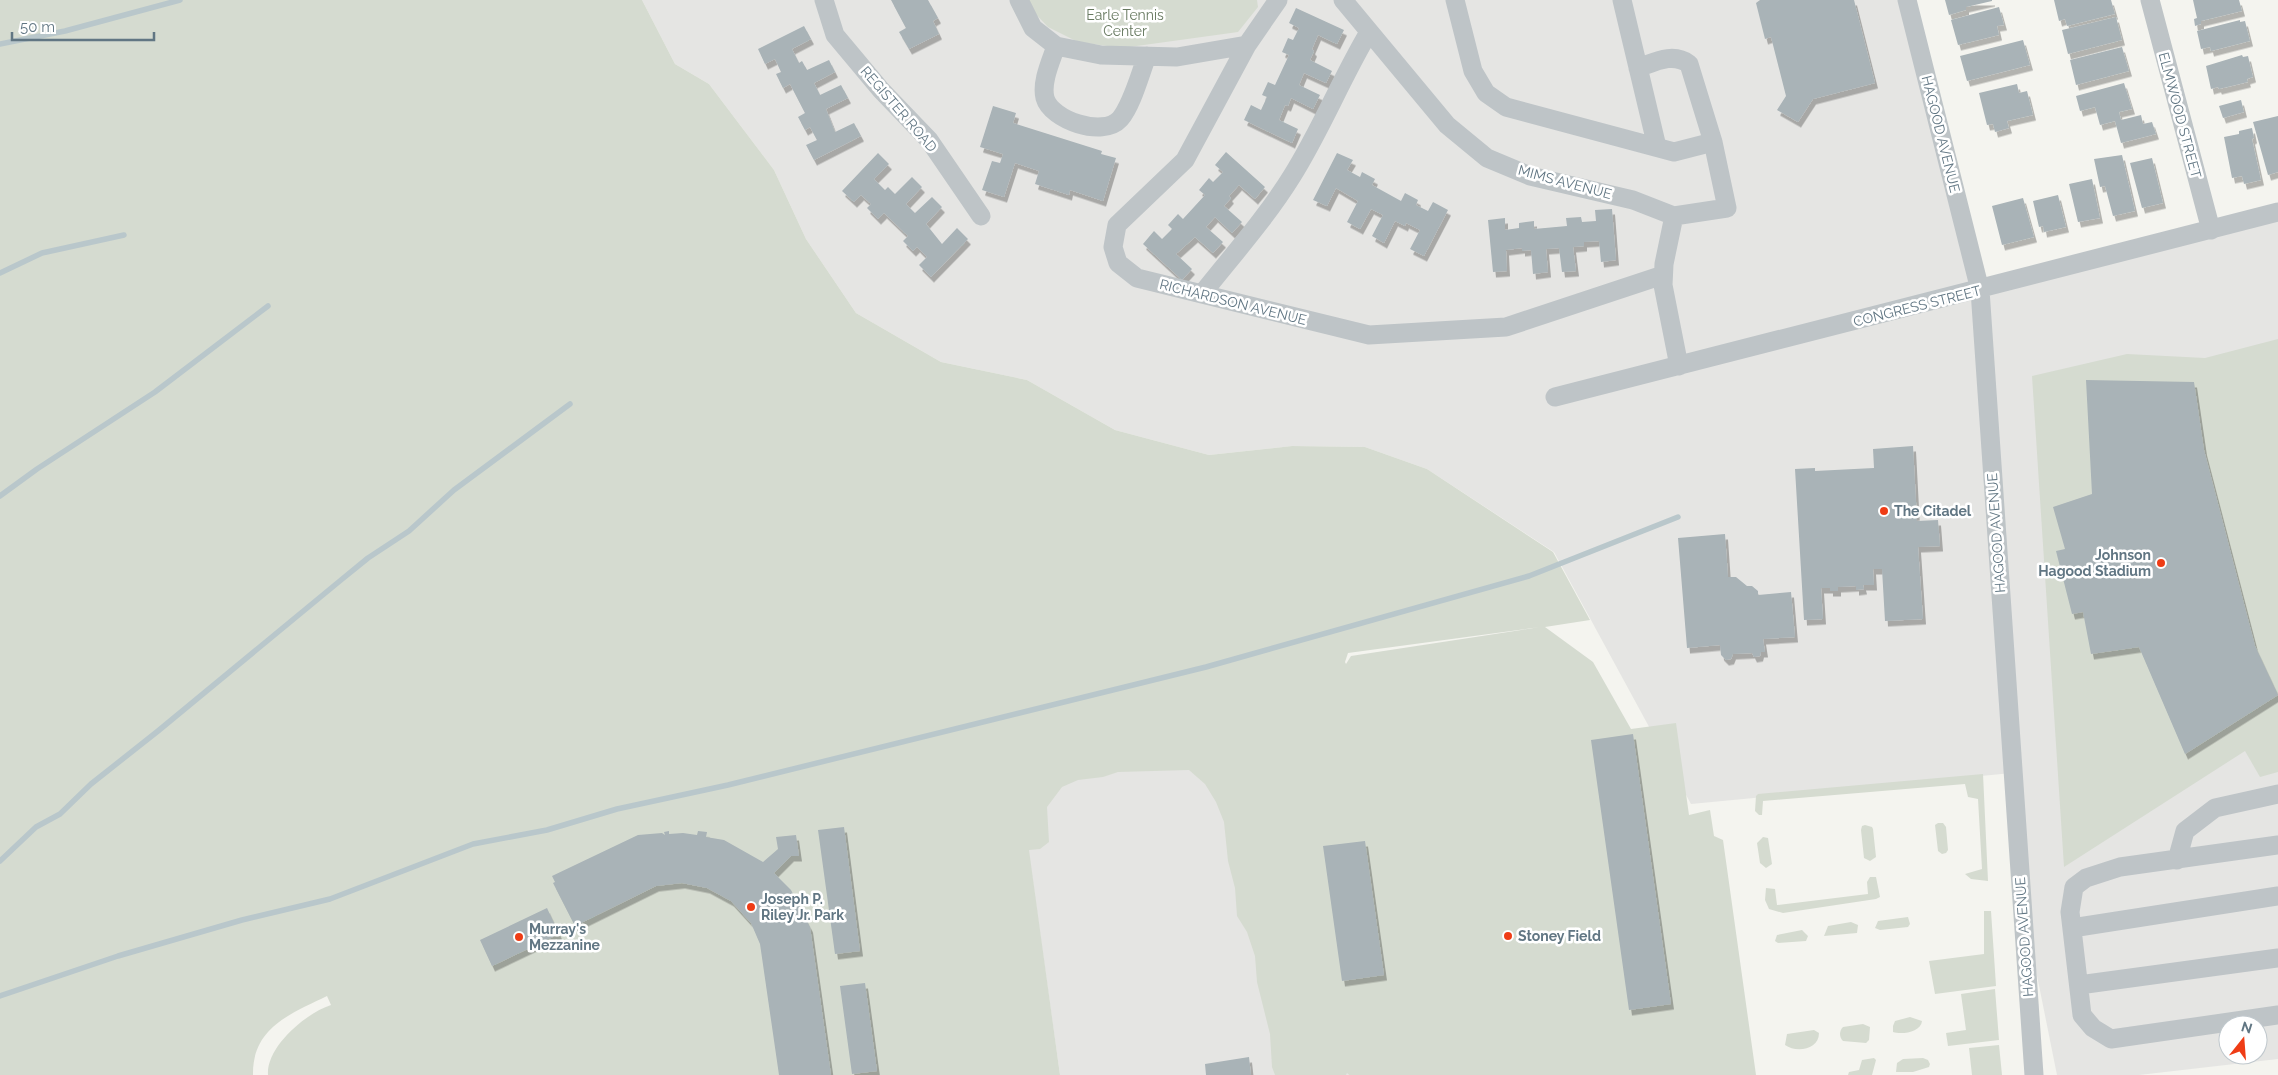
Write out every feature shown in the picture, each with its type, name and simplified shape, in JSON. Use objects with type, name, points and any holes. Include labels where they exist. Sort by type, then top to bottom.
[{"type":"street","name":"REGISTER ROAD","points":[[824,0],[835,36],[881,90],[929,140],[981,216]]},
{"type":"street","points":[[1018,0],[1033,28],[1056,46],[1101,55],[1177,57],[1247,45]]},
{"type":"street","name":"RICHARDSON AVENUE","points":[[1278,0],[1247,45],[1185,160],[1117,224],[1113,247],[1118,263],[1137,278],[1369,335],[1506,327],[1663,275]]},
{"type":"street","name":"MIMS AVENUE","points":[[1343,0],[1447,125],[1487,158],[1530,176],[1633,200],[1674,216]]},
{"type":"street","points":[[1455,0],[1473,72],[1486,93],[1506,107],[1674,152],[1713,142]]},
{"type":"street","points":[[1622,0],[1657,147]]},
{"type":"street","name":"HAGOOD AVENUE","points":[[1907,0],[1980,290],[2034,1075]]},
{"type":"street","name":"ELMWOOD STREET","points":[[2150,0],[2211,230]]},
{"type":"street","points":[[1202,294],[1289,181],[1316,133],[1347,69],[1370,32]]},
{"type":"street","points":[[1056,46],[1044,90],[1046,100],[1060,116],[1096,128],[1112,126],[1120,119],[1126,109],[1147,56]]},
{"type":"street","points":[[1638,68],[1668,58],[1682,59],[1689,64],[1713,142],[1727,208],[1674,216],[1663,275],[1665,304],[1679,366]]},
{"type":"street","name":"CONGRESS STREET","points":[[1555,397],[1980,290],[2278,212]]},
{"type":"street","points":[[2176,860],[2185,831],[2216,808],[2278,794]]},
{"type":"street","points":[[2278,845],[2120,867],[2086,878],[2074,887],[2070,912],[2082,1014],[2093,1028],[2111,1038],[2278,1016]]},
{"type":"street","points":[[2072,928],[2278,896]]},
{"type":"street","points":[[2079,985],[2278,958]]},
{"type":"shaded area","name":"The Citadel","points":[[642,0],[1907,0],[1980,290],[2278,212],[2278,1059],[2268,1060],[2268,1015],[2218,1015],[2218,1065],[2226,1065],[2139,1075],[2057,1075],[2022,901],[2012,773],[1691,804],[1554,552],[1427,469],[1365,447],[1292,446],[1209,455],[1115,430],[1027,380],[941,362],[856,313],[806,239],[774,170],[709,84],[675,64]]},
{"type":"shaded area","points":[[1257,724],[1336,1058],[1349,1075],[1060,1075],[1016,762]]},
{"type":"green space","points":[[0,0],[642,0],[675,64],[709,84],[774,170],[806,239],[856,313],[941,362],[1027,380],[1115,430],[1209,455],[1292,446],[1365,447],[1427,469],[1553,552],[1590,620],[1545,627],[1593,662],[1631,729],[1676,723],[1689,815],[1710,810],[1714,836],[1723,840],[1756,1075],[1349,1075],[1347,1073],[1346,1075],[1275,1075],[1272,1067],[1270,1034],[1257,982],[1255,956],[1247,932],[1237,916],[1235,888],[1228,861],[1224,822],[1216,802],[1205,784],[1189,770],[1118,772],[1103,777],[1078,780],[1062,787],[1047,807],[1049,842],[1040,849],[1029,850],[1060,1075],[268,1075],[273,1053],[280,1043],[289,1032],[310,1015],[331,1005],[327,996],[287,1017],[266,1034],[259,1045],[254,1059],[253,1075],[0,1075]],"holes":[[[1540,627],[1351,656],[1346,664],[1348,653]]]},
{"type":"green space","name":"Earle Tennis Center","points":[[1028,0],[1257,0],[1258,7],[1238,32],[1122,48],[1078,42],[1048,27],[1030,8]]},
{"type":"green space","name":"Johnson Hagood Stadium","points":[[2278,339],[2278,772],[2260,777],[2245,751],[2064,867],[2032,376],[2127,354],[2205,358]]},
{"type":"green space","points":[[1983,774],[1988,881],[1971,879],[1965,874],[1982,869],[1978,799],[1968,797],[1965,784],[1763,801],[1762,815],[1755,811],[1756,796],[1758,794]]},
{"type":"green space","points":[[1943,823],[1946,827],[1948,850],[1942,854],[1938,851],[1935,825]]},
{"type":"green space","points":[[1865,825],[1873,829],[1876,857],[1870,861],[1864,858],[1861,830],[1862,826]]},
{"type":"green space","points":[[1763,837],[1768,838],[1772,864],[1766,868],[1760,863],[1757,843]]},
{"type":"green space","points":[[1870,877],[1876,877],[1880,897],[1876,899],[1783,913],[1769,909],[1765,900],[1766,888],[1775,889],[1777,905],[1868,894],[1867,882]]},
{"type":"green space","points":[[1984,911],[1991,911],[1996,986],[1935,994],[1929,961],[1984,954]]},
{"type":"green space","points":[[1908,917],[1910,924],[1908,927],[1880,930],[1875,928],[1878,921]]},
{"type":"green space","points":[[1851,922],[1858,925],[1857,933],[1824,936],[1828,926]]},
{"type":"green space","points":[[1802,930],[1808,936],[1806,941],[1778,943],[1775,941],[1777,935]]},
{"type":"green space","points":[[1995,989],[1999,1040],[1948,1046],[1946,1033],[1966,1030],[1961,994]]},
{"type":"green space","points":[[1910,1017],[1922,1021],[1921,1025],[1915,1030],[1906,1033],[1893,1032],[1895,1021]]},
{"type":"green space","points":[[1863,1024],[1870,1027],[1869,1040],[1866,1043],[1843,1041],[1840,1032],[1843,1027]]},
{"type":"green space","points":[[1814,1030],[1819,1033],[1818,1039],[1811,1046],[1795,1049],[1785,1045],[1787,1034]]},
{"type":"green space","points":[[1999,1045],[2002,1075],[1972,1075],[1969,1048]]},
{"type":"green space","points":[[1874,1058],[1876,1060],[1872,1075],[1848,1075],[1849,1072],[1859,1070],[1862,1060]]},
{"type":"green space","points":[[1923,1058],[1928,1060],[1929,1067],[1913,1072],[1896,1072],[1897,1063],[1903,1059]]},
{"type":"building","points":[[891,0],[928,0],[938,18],[933,21],[939,34],[909,49],[899,32],[906,28]]},
{"type":"building","points":[[1760,0],[1854,0],[1875,83],[1813,99],[1798,122],[1777,110],[1786,96],[1771,37],[1765,39],[1756,3]]},
{"type":"building","points":[[1945,0],[1992,1],[1966,7],[1966,10],[1949,15]]},
{"type":"building","points":[[2054,0],[2111,0],[2115,14],[2067,26],[2065,19],[2059,21]]},
{"type":"building","points":[[2193,0],[2239,0],[2242,11],[2201,21],[2201,24],[2195,26],[2194,19],[2197,18]]},
{"type":"building","points":[[1999,7],[2004,25],[1997,26],[1999,35],[1958,45],[1951,20]]},
{"type":"building","points":[[1296,8],[1344,30],[1337,44],[1318,35],[1312,49],[1314,51],[1310,60],[1332,71],[1326,83],[1304,73],[1299,85],[1320,95],[1313,109],[1291,98],[1288,106],[1285,105],[1279,120],[1298,129],[1292,143],[1244,120],[1251,105],[1261,110],[1267,97],[1262,95],[1268,82],[1275,85],[1289,55],[1282,52],[1288,38],[1293,40],[1299,28],[1289,23]]},
{"type":"building","points":[[2116,17],[2122,40],[2068,54],[2062,30]]},
{"type":"building","points":[[2240,20],[2240,22],[2245,21],[2250,41],[2211,51],[2210,47],[2201,49],[2197,31]]},
{"type":"building","points":[[804,26],[811,39],[792,49],[799,63],[802,61],[807,70],[829,60],[835,72],[814,83],[820,95],[841,85],[848,98],[826,109],[835,132],[854,123],[861,136],[814,160],[806,145],[817,140],[810,127],[805,130],[798,117],[805,113],[790,84],[783,88],[776,74],[781,72],[775,59],[765,64],[758,49]]},
{"type":"building","points":[[2023,40],[2030,65],[1967,81],[1960,56]]},
{"type":"building","points":[[2122,47],[2129,71],[2076,85],[2070,60]]},
{"type":"building","points":[[2242,55],[2243,57],[2248,56],[2253,77],[2247,79],[2248,82],[2211,89],[2206,66]]},
{"type":"building","points":[[2124,83],[2132,109],[2119,112],[2121,120],[2141,115],[2143,124],[2152,122],[2156,134],[2121,143],[2115,121],[2100,125],[2095,107],[2080,111],[2076,96]]},
{"type":"building","points":[[2017,84],[2019,93],[2027,91],[2033,115],[2007,121],[2009,128],[1995,132],[1993,124],[1987,125],[1979,93]]},
{"type":"building","points":[[2241,100],[2244,112],[2223,118],[2219,106]]},
{"type":"building","points":[[993,106],[1016,113],[1013,123],[1102,151],[1101,154],[1116,158],[1103,201],[1070,190],[1069,195],[1035,184],[1039,171],[1015,163],[1004,197],[982,190],[992,161],[1000,163],[1003,154],[980,147]]},
{"type":"building","points":[[2278,116],[2278,172],[2268,175],[2253,122]]},
{"type":"building","points":[[2252,128],[2254,138],[2252,139],[2261,180],[2244,184],[2242,176],[2232,178],[2224,137],[2239,134],[2239,131]]},
{"type":"building","points":[[1226,152],[1265,187],[1255,199],[1239,185],[1229,196],[1231,198],[1224,206],[1242,222],[1232,233],[1215,217],[1206,227],[1223,242],[1213,253],[1195,237],[1176,254],[1192,269],[1182,280],[1143,244],[1154,231],[1162,239],[1172,229],[1168,225],[1178,214],[1183,219],[1205,195],[1199,190],[1209,178],[1213,182],[1223,172],[1215,165]]},
{"type":"building","points":[[878,153],[889,164],[874,179],[885,190],[888,187],[895,194],[912,177],[922,187],[906,204],[915,213],[932,197],[942,207],[926,224],[942,244],[957,228],[968,239],[931,277],[919,265],[927,257],[917,247],[913,251],[903,241],[908,236],[884,213],[878,219],[867,208],[871,204],[861,195],[854,202],[842,191]]},
{"type":"building","points":[[1337,153],[1353,160],[1347,170],[1360,177],[1362,172],[1375,179],[1372,185],[1401,201],[1405,193],[1418,200],[1416,205],[1428,211],[1433,202],[1448,210],[1424,256],[1410,249],[1420,230],[1406,223],[1405,226],[1395,221],[1384,243],[1372,236],[1383,215],[1371,209],[1360,229],[1347,222],[1358,201],[1336,188],[1327,206],[1313,200]]},
{"type":"building","points":[[2122,155],[2135,211],[2113,216],[2105,186],[2100,187],[2094,159]]},
{"type":"building","points":[[2152,158],[2163,203],[2142,208],[2130,163]]},
{"type":"building","points":[[2092,179],[2100,218],[2078,222],[2069,184]]},
{"type":"building","points":[[2058,195],[2066,227],[2044,232],[2043,226],[2039,227],[2033,201]]},
{"type":"building","points":[[2023,198],[2034,237],[2002,245],[1992,206]]},
{"type":"building","points":[[1612,209],[1616,260],[1601,262],[1599,241],[1584,242],[1584,246],[1573,247],[1576,271],[1562,272],[1559,248],[1546,249],[1548,272],[1533,274],[1531,250],[1522,251],[1522,248],[1506,250],[1507,271],[1493,272],[1488,220],[1505,218],[1505,230],[1519,228],[1519,223],[1534,221],[1534,229],[1567,226],[1566,218],[1581,217],[1582,222],[1596,221],[1595,210]]},
{"type":"building","points":[[2086,380],[2194,382],[2204,450],[2255,646],[2278,695],[2185,754],[2139,647],[2091,654],[2083,612],[2072,614],[2056,551],[2065,549],[2053,507],[2092,494]]},
{"type":"building","points":[[1913,446],[1917,521],[1938,520],[1940,546],[1918,547],[1923,619],[1885,621],[1882,569],[1873,569],[1874,585],[1863,585],[1864,589],[1856,590],[1856,586],[1838,587],[1838,591],[1830,591],[1830,588],[1821,588],[1823,619],[1804,620],[1795,469],[1815,468],[1815,471],[1874,468],[1873,449]]},
{"type":"building","points":[[1725,534],[1728,577],[1736,577],[1747,586],[1752,586],[1758,591],[1758,595],[1791,592],[1795,637],[1763,639],[1765,652],[1761,652],[1760,656],[1754,657],[1752,653],[1733,654],[1731,659],[1726,660],[1721,655],[1720,645],[1687,648],[1678,538]]},
{"type":"building","points":[[1633,734],[1671,1004],[1629,1010],[1591,740]]},
{"type":"building","points":[[844,827],[860,951],[835,954],[818,830]]},
{"type":"building","points":[[669,831],[669,834],[697,835],[698,831],[707,832],[706,837],[724,840],[763,862],[778,849],[776,837],[796,835],[799,856],[791,856],[774,873],[791,890],[810,927],[831,1075],[779,1075],[760,944],[751,923],[731,901],[707,888],[682,883],[656,886],[575,926],[553,883],[555,882],[552,876],[638,835],[662,833],[665,835],[664,832]]},
{"type":"building","points":[[1365,841],[1384,975],[1342,981],[1323,846]]},
{"type":"building","name":"Murray's Mezzanine","points":[[547,908],[559,934],[492,966],[480,940]]},
{"type":"building","points":[[865,983],[877,1071],[852,1074],[840,986]]},
{"type":"building","points":[[1249,1057],[1251,1075],[1206,1075],[1205,1064]]},
{"type":"waterway","points":[[0,44],[65,31],[180,0]]},
{"type":"waterway","points":[[0,273],[42,253],[124,235]]},
{"type":"waterway","points":[[0,496],[37,469],[155,392],[268,306]]},
{"type":"waterway","points":[[0,861],[36,827],[60,814],[91,784],[368,558],[409,531],[454,490],[570,404]]},
{"type":"waterway","points":[[0,996],[118,956],[242,920],[330,899],[473,844],[547,830],[617,809],[728,785],[1206,667],[1529,576],[1678,517]]},
{"type":"place","name":"The Citadel","points":[[1884,511]]},
{"type":"place","name":"Johnson Hagood Stadium","points":[[2161,563]]},
{"type":"place","name":"Joseph P. Riley Jr. Park","points":[[751,907]]},
{"type":"place","name":"Stoney Field","points":[[1508,936]]},
{"type":"place","name":"Murray's Mezzanine","points":[[519,937]]}]
